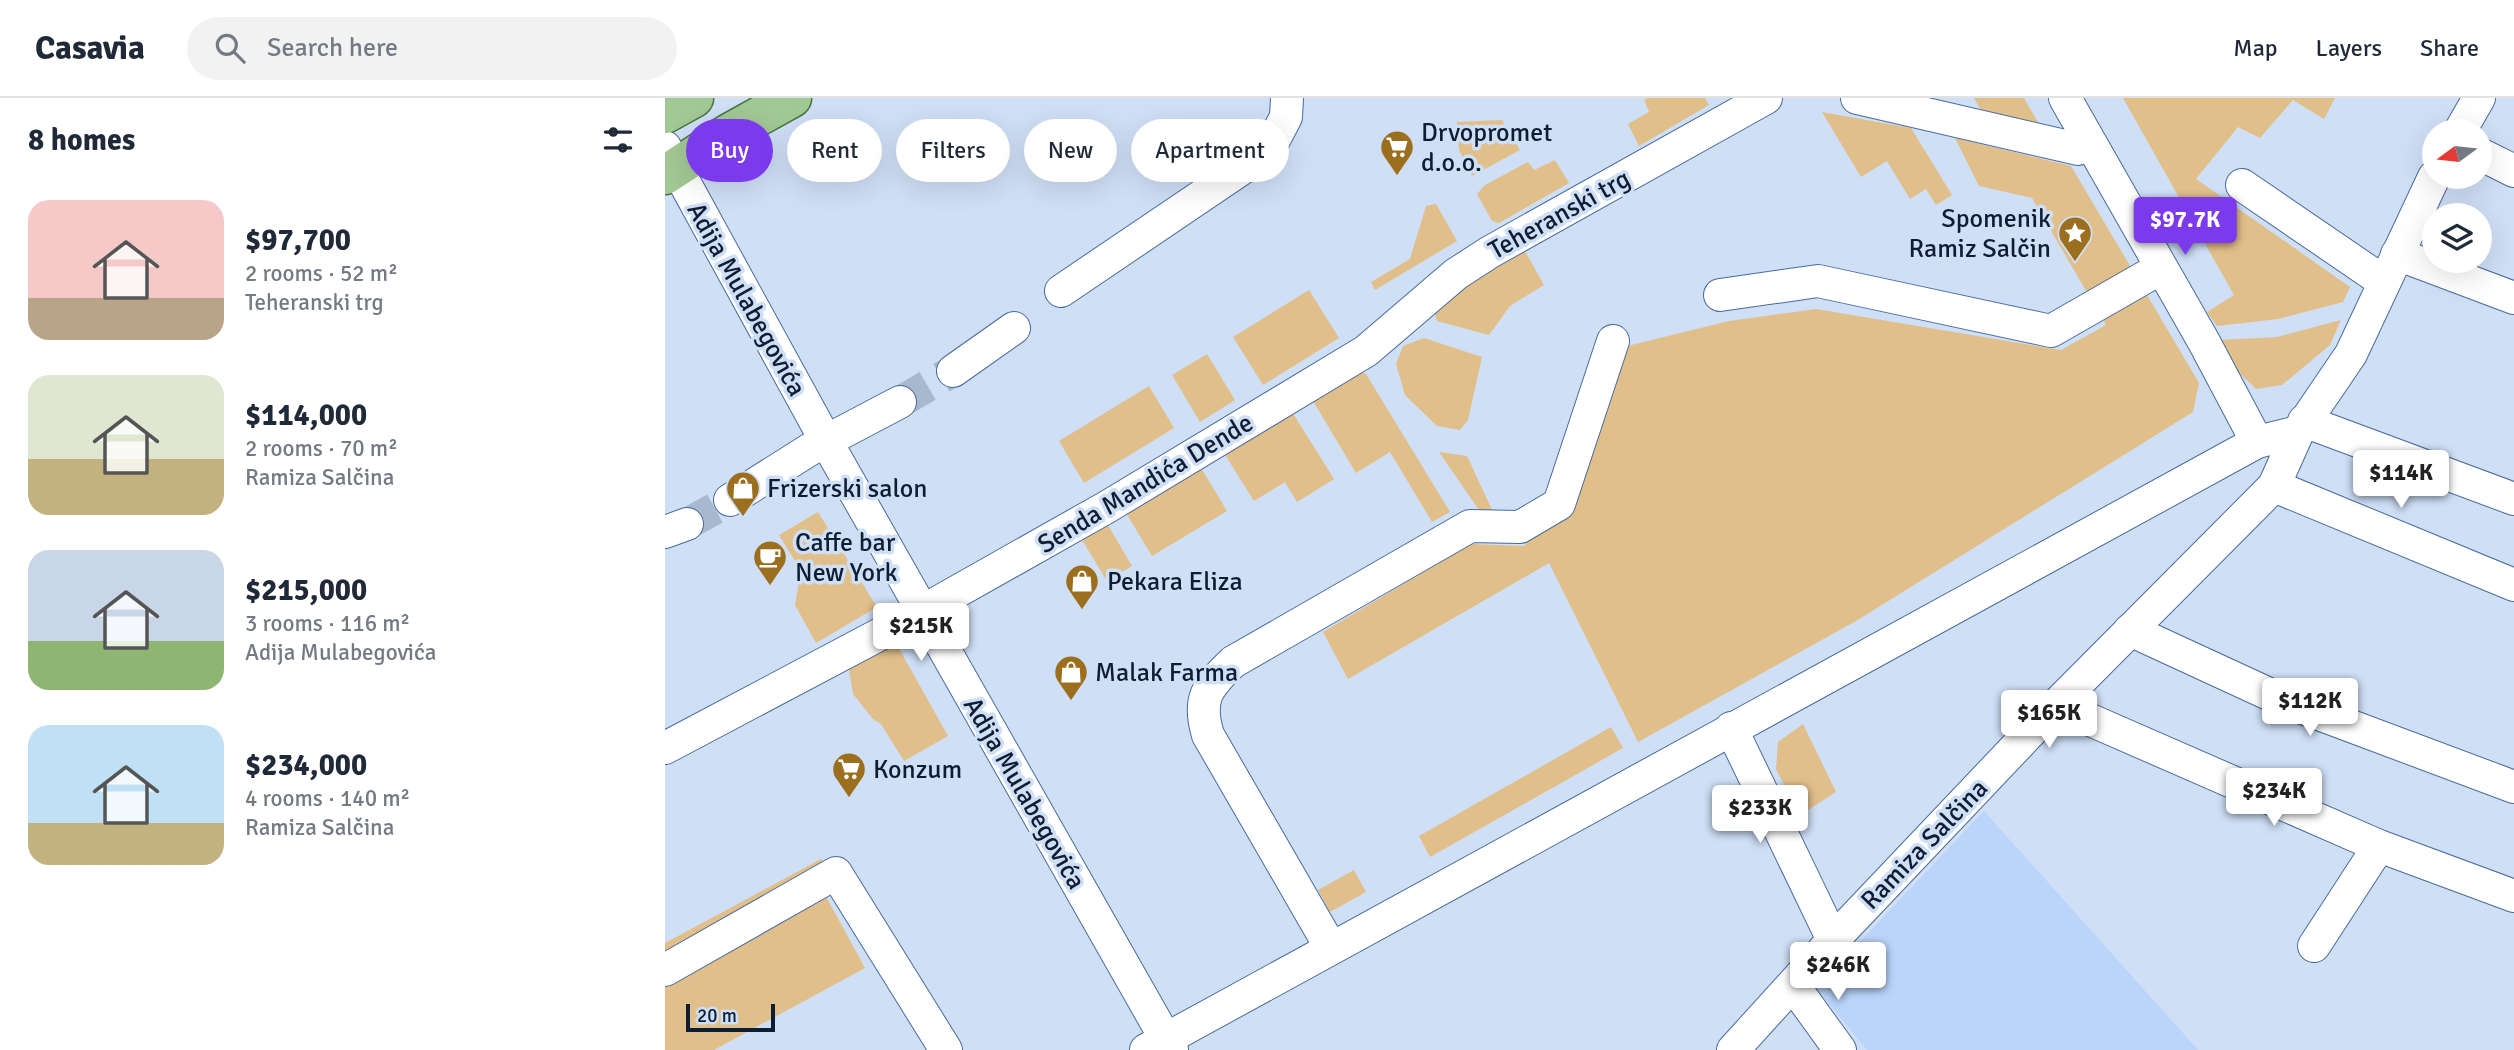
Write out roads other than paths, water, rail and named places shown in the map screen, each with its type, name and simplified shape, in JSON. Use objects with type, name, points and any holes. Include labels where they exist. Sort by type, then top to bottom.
[{"type":"main road","points":[[665,114],[694,98]]},
{"type":"main road","points":[[669,163],[792,98]]},
{"type":"street","points":[[1062,291],[1268,151],[1286,117],[1287,98]]},
{"type":"street","name":"Teheranski trg","points":[[1366,351],[1456,274],[1490,252],[1766,98]]},
{"type":"street","points":[[1857,98],[2078,149]]},
{"type":"street","points":[[2065,98],[2257,442]]},
{"type":"street","points":[[2467,119],[2479,98]]},
{"type":"street","points":[[2492,160],[2514,171]]},
{"type":"street","name":"Adija Mulabegovića","points":[[669,163],[922,612],[1161,1046]]},
{"type":"street","points":[[2242,186],[2384,282]]},
{"type":"street","name":"Ramiza Salčina","points":[[1733,1050],[1833,940],[2056,705],[2274,486],[2301,427],[2350,354],[2428,189]]},
{"type":"street","points":[[2397,254],[2514,298]]},
{"type":"street","points":[[1720,295],[1818,281],[2051,331],[2161,268]]},
{"type":"street","points":[[953,371],[1014,328]]},
{"type":"street","points":[[1331,948],[1208,735],[1201,713],[1205,696],[1215,679],[1233,662],[1470,526],[1520,527],[1559,504],[1613,341]]},
{"type":"street","name":"Senda Mandića Dende","points":[[665,748],[922,612],[1107,507],[1366,351]]},
{"type":"street","points":[[730,500],[826,441],[900,402]]},
{"type":"street","points":[[1161,1046],[1331,948],[1731,727],[1935,620],[2257,442],[2301,427],[2514,499]]},
{"type":"street","points":[[2274,486],[2514,585]]},
{"type":"street","points":[[2130,630],[2284,701],[2514,786]]},
{"type":"street","points":[[2056,705],[2379,846],[2514,896]]},
{"type":"street","points":[[1731,727],[1833,940]]},
{"type":"street","points":[[2314,946],[2379,846]]},
{"type":"street","points":[[665,970],[835,873],[946,1050]]},
{"type":"street","points":[[1793,985],[1840,1050]]},
{"type":"tunnel","points":[[900,402],[953,371]]},
{"type":"tunnel","points":[[687,524],[730,500]]},
{"type":"place","name":"Drvopromet d.o.o.","points":[[1397,177]]},
{"type":"place","name":"Spomenik Ramiz Salčin","points":[[2075,263]]},
{"type":"place","name":"Frizerski salon","points":[[743,518]]},
{"type":"place","name":"Caffe bar New York","points":[[770,587]]},
{"type":"place","name":"Pekara Eliza","points":[[1082,611]]},
{"type":"place","name":"Malak Farma","points":[[1071,702]]},
{"type":"place","name":"Konzum","points":[[849,799]]}]
